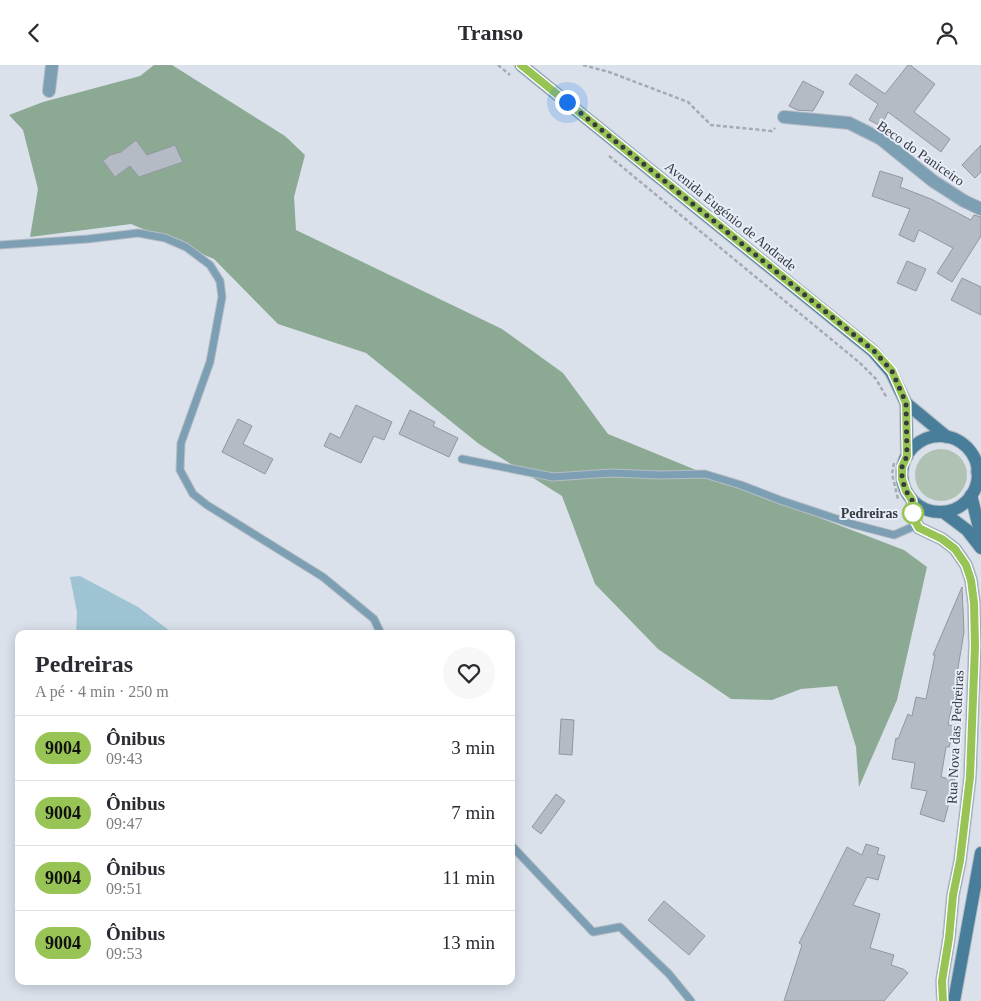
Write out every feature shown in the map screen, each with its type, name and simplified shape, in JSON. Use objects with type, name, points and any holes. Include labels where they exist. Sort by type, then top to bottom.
[{"type":"main road","name":"Avenida Eugénio de Andrade","points":[[521,65],[874,351],[892,371],[906,403],[948,437],[960,441],[969,450],[979,472],[971,495],[981,536]]},
{"type":"main road","name":"Avenida Eugénio de Andrade","points":[[906,403],[901,457],[902,479],[906,491],[912,500]]},
{"type":"main road","points":[[901,457],[924,439],[936,436],[948,437]]},
{"type":"main road","points":[[912,500],[921,507],[943,512],[954,509],[964,503],[971,495]]},
{"type":"main road","points":[[943,512],[967,530],[981,548]]},
{"type":"main road","points":[[954,1001],[980,859]]},
{"type":"street","points":[[49,91],[52,65]]},
{"type":"street","name":"Beco do Paniceiro","points":[[784,117],[849,123],[881,139],[933,181],[964,201],[981,209]]},
{"type":"street","points":[[912,500],[914,519],[917,525]]},
{"type":"street","name":"Rua Nova das Pedreiras","points":[[917,525],[919,528],[942,539],[955,549],[966,565],[971,580],[974,603],[975,646],[970,777],[942,981],[944,1001]]},
{"type":"lane","points":[[0,245],[88,239],[138,233],[165,238],[186,247],[210,265],[220,281],[222,297],[210,362],[181,443],[180,470],[193,494],[207,505],[323,577],[374,619],[379,630]]},
{"type":"lane","points":[[462,459],[553,477],[611,473],[705,474],[852,524],[894,535],[917,525]]},
{"type":"lane","points":[[515,849],[593,932],[620,927],[669,974],[691,1001]]},
{"type":"path","points":[[498,65],[510,75]]},
{"type":"path","points":[[583,65],[609,72],[688,102],[711,125],[772,131],[784,117]]},
{"type":"path","points":[[606,153],[860,363],[876,379],[890,405]]},
{"type":"path","points":[[898,500],[892,474],[901,457]]},
{"type":"green space","points":[[154,65],[172,65],[285,136],[305,155],[294,197],[296,230],[502,329],[563,373],[608,434],[718,479],[904,550],[927,567],[897,700],[859,787],[856,747],[837,686],[801,689],[772,700],[731,699],[658,649],[595,584],[562,496],[479,444],[366,353],[278,324],[214,259],[131,224],[30,237],[38,189],[23,130],[9,115],[43,102],[140,76]]},
{"type":"green space","points":[[941,449],[951,451],[959,457],[965,465],[967,475],[965,485],[959,493],[951,499],[941,501],[931,499],[923,493],[917,485],[915,475],[917,465],[923,457],[931,451]]},
{"type":"water","points":[[80,576],[138,607],[169,630],[76,630],[77,612],[70,577]]},
{"type":"building","points":[[908,65],[935,84],[914,112],[950,139],[941,152],[888,112],[881,126],[869,120],[878,104],[849,84],[856,74],[885,94]]},
{"type":"building","points":[[803,81],[824,92],[813,111],[797,110],[789,106]]},
{"type":"building","points":[[136,140],[147,155],[175,145],[183,162],[139,177],[130,166],[115,177],[103,161],[110,155],[121,152]]},
{"type":"building","points":[[981,145],[981,172],[975,178],[962,165]]},
{"type":"building","points":[[880,171],[903,178],[900,187],[931,199],[971,220],[974,215],[981,217],[981,236],[952,282],[937,273],[953,248],[919,230],[914,242],[899,235],[910,209],[872,196]]},
{"type":"building","points":[[907,261],[926,269],[916,291],[897,283]]},
{"type":"building","points":[[962,278],[981,287],[981,315],[951,300]]},
{"type":"building","points":[[356,405],[392,422],[384,440],[374,436],[361,463],[324,446],[330,433],[340,438]]},
{"type":"building","points":[[410,410],[435,422],[433,426],[458,438],[449,457],[399,434]]},
{"type":"building","points":[[238,419],[252,426],[243,444],[273,459],[265,474],[222,452]]},
{"type":"building","points":[[962,587],[964,632],[948,725],[955,726],[949,747],[946,747],[941,777],[955,780],[944,822],[920,814],[927,791],[911,788],[915,763],[892,759],[896,738],[898,739],[908,714],[912,716],[916,697],[926,699],[935,655],[933,655]]},
{"type":"building","points":[[561,719],[574,720],[572,755],[559,754]]},
{"type":"building","points":[[556,794],[565,801],[541,834],[532,827]]},
{"type":"building","points":[[866,844],[879,848],[877,854],[885,856],[878,880],[867,877],[853,905],[880,914],[870,948],[894,955],[891,965],[908,973],[884,1001],[784,1001],[802,945],[799,943],[847,847],[862,855]]},
{"type":"building","points":[[664,901],[705,936],[689,955],[648,920]]},
{"type":"bus line","name":"9004","points":[[521,65],[874,351],[892,371],[906,403],[907,456],[902,467],[902,479],[906,491],[912,500],[914,519],[919,528],[942,539],[955,549],[966,565],[971,580],[974,603],[975,646],[970,777],[966,819],[953,895],[942,981],[943,1001]]},
{"type":"place","name":"Pedreiras","points":[[913,513]]},
{"type":"route","points":[[567,102],[874,351],[892,371],[906,403],[907,456],[902,467],[902,479],[906,491],[912,500],[914,519],[913,513]]}]
